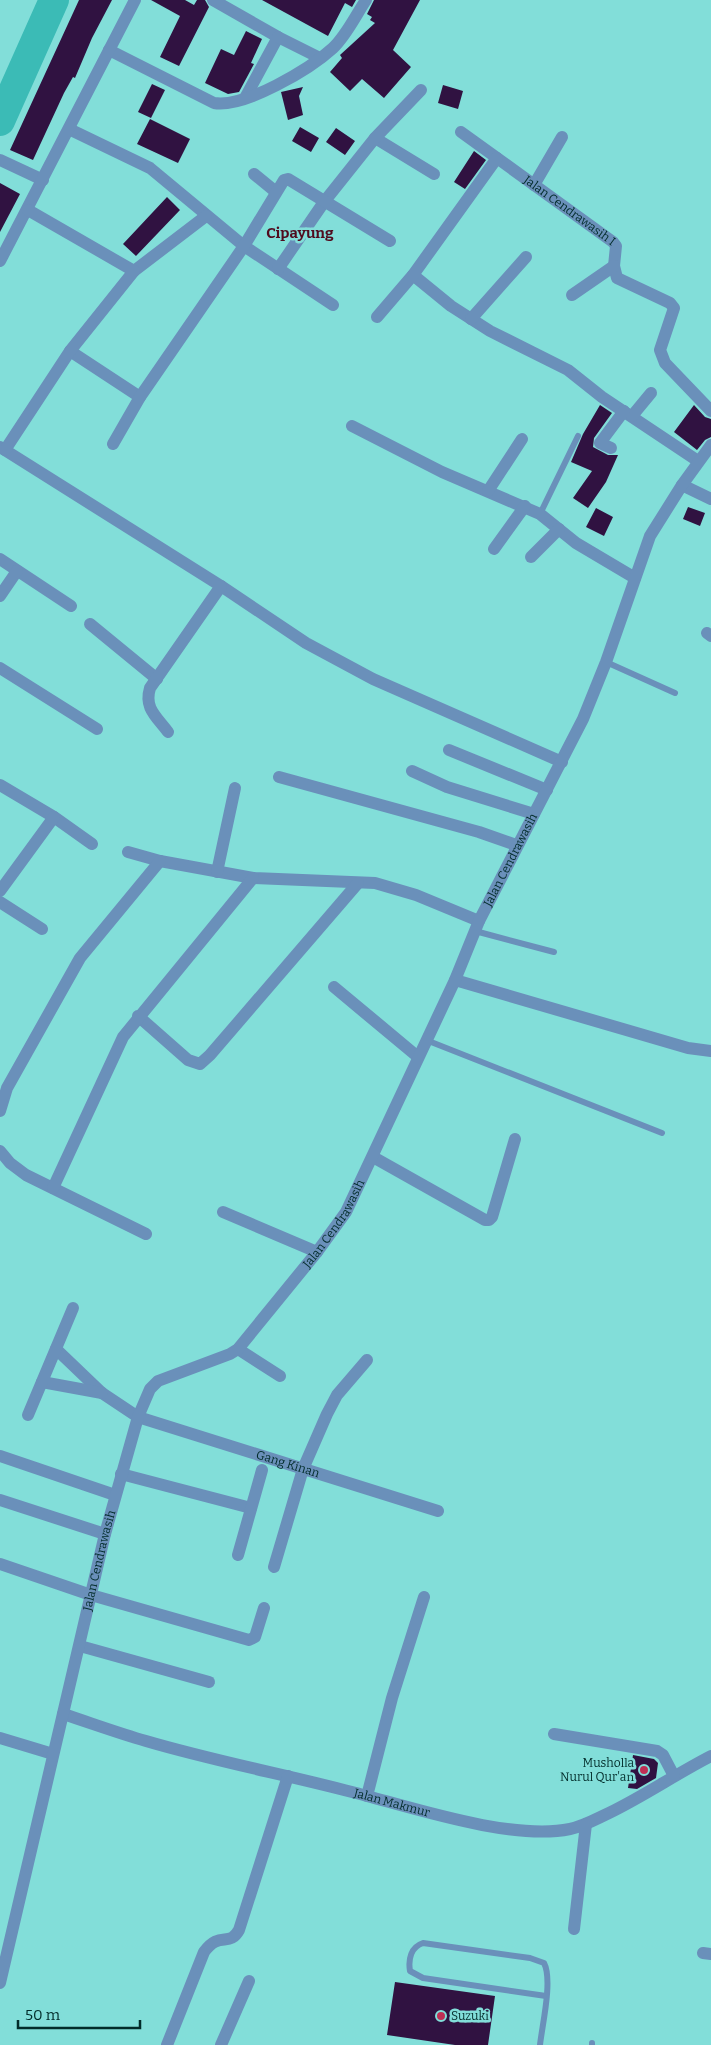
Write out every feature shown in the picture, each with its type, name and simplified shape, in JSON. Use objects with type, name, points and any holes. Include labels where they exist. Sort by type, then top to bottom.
[{"type":"street","points":[[0,262],[135,0]]},
{"type":"street","points":[[213,0],[278,37],[320,58]]},
{"type":"street","points":[[109,50],[214,103],[230,104],[300,73],[320,58],[335,46],[366,0]]},
{"type":"street","points":[[245,98],[278,37]]},
{"type":"street","points":[[278,269],[324,202],[375,138],[421,90]]},
{"type":"street","points":[[69,129],[150,168],[244,246],[333,305]]},
{"type":"street","name":"Jalan Cendrawasih I","points":[[461,132],[613,242],[616,246],[614,266],[617,278],[670,303],[674,308],[660,355],[665,363],[711,411]]},
{"type":"street","points":[[534,185],[562,137]]},
{"type":"street","points":[[375,138],[434,174]]},
{"type":"street","points":[[377,317],[413,275],[497,158]]},
{"type":"street","points":[[0,160],[43,180]]},
{"type":"street","points":[[254,174],[276,192]]},
{"type":"street","points":[[113,444],[140,397],[244,246],[284,180],[288,180],[390,241]]},
{"type":"street","points":[[28,210],[134,271]]},
{"type":"street","points":[[206,216],[134,271],[70,351],[2,448],[221,586],[306,643],[373,679],[562,762]]},
{"type":"street","points":[[471,319],[526,257]]},
{"type":"street","points":[[572,295],[614,266]]},
{"type":"street","points":[[413,275],[471,319],[568,370],[698,461]]},
{"type":"street","points":[[70,351],[140,397]]},
{"type":"street","points":[[611,448],[600,443],[628,413],[651,393]]},
{"type":"street","points":[[352,426],[442,472],[540,514],[576,543],[635,578]]},
{"type":"street","points":[[488,491],[522,439]]},
{"type":"street","name":"Jalan Cendrawasih","points":[[0,1983],[6,1931],[54,1754],[105,1534],[138,1417],[150,1389],[158,1381],[238,1349],[317,1252],[346,1212],[455,980],[477,926],[516,845],[562,762],[606,662],[650,536],[698,461],[711,445]]},
{"type":"street","points":[[682,485],[711,499]]},
{"type":"street","points":[[494,549],[525,506]]},
{"type":"street","points":[[531,557],[559,528]]},
{"type":"street","points":[[0,560],[71,606]]},
{"type":"street","points":[[0,596],[17,571]]},
{"type":"street","points":[[168,732],[150,708],[147,699],[157,679],[221,586]]},
{"type":"street","points":[[90,624],[157,679]]},
{"type":"street","points":[[0,668],[97,729]]},
{"type":"street","points":[[449,750],[547,790]]},
{"type":"street","points":[[412,771],[447,787],[534,814]]},
{"type":"street","points":[[279,777],[479,832],[516,845]]},
{"type":"street","points":[[0,785],[54,817],[92,844]]},
{"type":"street","points":[[217,872],[235,788]]},
{"type":"street","points":[[0,891],[54,817]]},
{"type":"street","points":[[128,852],[160,861],[253,878],[375,883],[416,895],[477,926]]},
{"type":"street","points":[[0,1111],[4,1086],[80,958],[160,861]]},
{"type":"street","points":[[53,1188],[123,1037],[138,1016],[253,878]]},
{"type":"street","points":[[138,1016],[188,1060],[200,1064],[210,1056],[358,883]]},
{"type":"street","points":[[0,902],[42,929]]},
{"type":"street","points":[[455,980],[688,1048],[711,1051]]},
{"type":"street","points":[[334,987],[418,1057]]},
{"type":"street","points":[[373,1157],[485,1220],[489,1220],[492,1216],[515,1139]]},
{"type":"street","points":[[0,1151],[10,1163],[26,1175],[146,1234]]},
{"type":"street","points":[[223,1212],[317,1252]]},
{"type":"street","points":[[28,1415],[74,1308]]},
{"type":"street","points":[[56,1349],[102,1393]]},
{"type":"street","points":[[238,1349],[280,1376]]},
{"type":"street","points":[[274,1568],[304,1469],[337,1395],[367,1360]]},
{"type":"street","points":[[42,1382],[102,1393]]},
{"type":"street","name":"Gang Kinan","points":[[102,1393],[127,1407],[138,1417],[438,1511]]},
{"type":"street","points":[[0,1456],[115,1495]]},
{"type":"street","points":[[238,1555],[262,1470]]},
{"type":"street","points":[[121,1474],[251,1508]]},
{"type":"street","points":[[0,1500],[105,1534]]},
{"type":"street","points":[[0,1564],[91,1595],[249,1640],[255,1637],[264,1608]]},
{"type":"street","points":[[367,1796],[392,1698],[424,1597]]},
{"type":"street","points":[[80,1646],[209,1682]]},
{"type":"street","name":"Jalan Makmur","points":[[63,1714],[146,1742],[435,1814],[523,1830],[554,1832],[586,1824],[643,1796],[674,1776],[711,1756]]},
{"type":"street","points":[[554,1734],[658,1751],[663,1755],[674,1776]]},
{"type":"street","points":[[0,1738],[54,1754]]},
{"type":"street","points":[[167,2045],[204,1952],[211,1942],[236,1937],[288,1776]]},
{"type":"street","points":[[574,1929],[586,1824]]},
{"type":"street","points":[[221,2045],[249,1981]]},
{"type":"lane","points":[[540,514],[578,436]]},
{"type":"lane","points":[[606,662],[675,693]]},
{"type":"lane","points":[[477,926],[554,952]]},
{"type":"lane","points":[[426,1040],[662,1133]]},
{"type":"lane","points":[[540,2045],[546,1996],[546,1967],[544,1963],[530,1958],[423,1943],[416,1945],[411,1954],[410,1971],[423,1978],[546,1996]]},
{"type":"building","points":[[79,0],[112,0],[92,38],[75,78],[73,77],[64,93],[33,160],[10,150]]},
{"type":"building","points":[[151,0],[185,0],[194,5],[197,0],[205,0],[209,7],[179,66],[160,57],[180,16]]},
{"type":"building","points":[[262,0],[356,0],[352,7],[345,3],[328,36]]},
{"type":"building","points":[[374,0],[420,0],[393,50],[411,67],[384,98],[362,79],[350,91],[330,72],[342,58],[340,55],[375,23],[370,20],[372,17],[367,14]]},
{"type":"building","points":[[246,31],[262,39],[251,63],[254,64],[239,92],[228,94],[205,83],[221,49],[234,55]]},
{"type":"building","points":[[152,84],[165,90],[151,118],[138,112]]},
{"type":"building","points":[[443,85],[463,91],[458,109],[438,103]]},
{"type":"building","points":[[303,87],[299,96],[303,115],[288,120],[281,92]]},
{"type":"building","points":[[150,119],[190,139],[178,163],[137,144]]},
{"type":"building","points":[[300,127],[319,138],[311,152],[292,141]]},
{"type":"building","points":[[336,128],[355,141],[345,155],[326,142]]},
{"type":"building","points":[[474,151],[486,160],[465,189],[454,182]]},
{"type":"building","points":[[0,183],[20,194],[0,232]]},
{"type":"building","points":[[167,197],[180,210],[136,256],[123,244]]},
{"type":"building","points":[[600,405],[612,413],[594,438],[593,447],[608,455],[618,455],[606,482],[588,508],[573,498],[592,471],[571,462],[583,434]]},
{"type":"building","points":[[694,405],[705,417],[711,419],[711,437],[705,440],[697,450],[674,432]]},
{"type":"building","points":[[688,507],[705,513],[700,526],[683,519]]},
{"type":"building","points":[[596,508],[613,517],[604,536],[586,527]]},
{"type":"building","name":"Musholla Nurul Qur'an","points":[[633,1755],[654,1759],[658,1763],[656,1778],[637,1789],[628,1788]]},
{"type":"building","name":"Suzuki","points":[[395,1982],[495,1996],[488,2045],[455,2045],[387,2035]]},
{"type":"waterway","points":[[0,121],[54,0]]},
{"type":"place","name":"Musholla Nurul Qur'an","points":[[644,1770]]},
{"type":"place","name":"Suzuki","points":[[441,2016]]},
{"type":"district","name":"Cipayung","points":[[300,233]]}]
